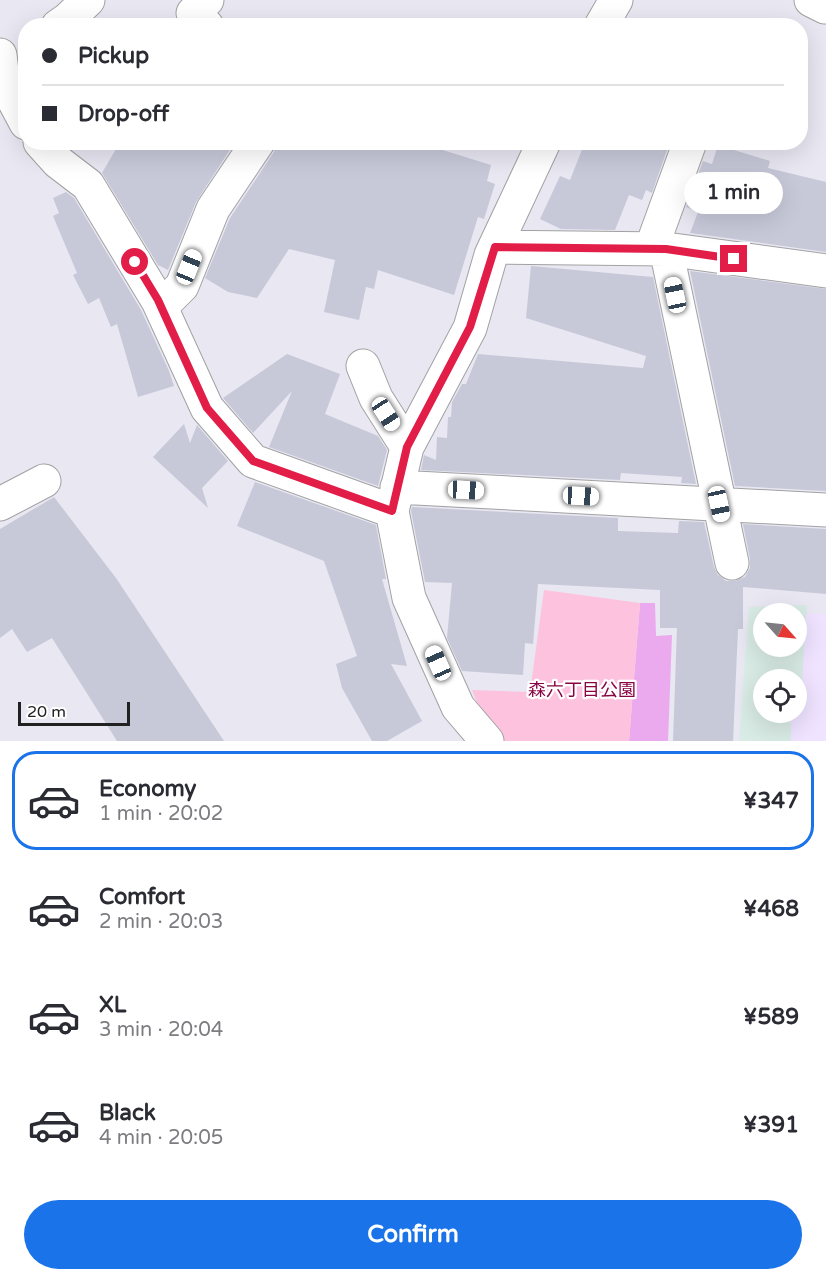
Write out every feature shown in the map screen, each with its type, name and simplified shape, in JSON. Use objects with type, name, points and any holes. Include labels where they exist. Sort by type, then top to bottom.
[{"type":"street","points":[[69,18],[88,0]]},
{"type":"street","points":[[199,18],[194,13],[207,0]]},
{"type":"street","points":[[606,18],[616,0]]},
{"type":"street","points":[[6,67],[18,101]]},
{"type":"street","points":[[47,150],[58,162],[88,185],[161,307],[207,408],[253,461],[395,499],[719,504],[812,509]]},
{"type":"street","points":[[161,307],[182,286],[213,209],[253,150]]},
{"type":"street","points":[[487,741],[458,707],[409,598],[395,499],[407,447],[470,327],[495,247],[540,150]]},
{"type":"street","points":[[688,150],[658,249],[732,563]]},
{"type":"street","points":[[495,247],[658,249],[826,272]]},
{"type":"street","points":[[363,366],[376,398],[407,447]]},
{"type":"street","points":[[0,504],[45,481]]},
{"type":"shaded area","points":[[640,603],[655,603],[656,636],[672,635],[668,741],[629,741]]},
{"type":"shaded area","points":[[749,607],[753,607],[753,657],[804,657],[803,669],[753,669],[753,723],[791,723],[791,741],[739,741]]},
{"type":"shaded area","points":[[807,614],[826,614],[826,741],[791,741],[791,723],[807,723],[807,669],[803,669],[804,657],[807,657]]},
{"type":"green space","name":"森六丁目公園","points":[[544,590],[640,603],[629,741],[501,741],[484,720],[472,690],[530,692]]},
{"type":"building","points":[[115,150],[230,150],[196,202],[168,270],[158,265],[102,173]]},
{"type":"building","points":[[275,150],[443,150],[491,165],[487,181],[495,184],[484,219],[478,217],[454,295],[378,270],[374,289],[366,287],[359,320],[324,312],[335,260],[289,249],[257,298],[228,292],[205,278],[230,218]]},
{"type":"building","points":[[582,150],[667,150],[652,193],[646,190],[642,200],[629,195],[615,230],[561,229],[540,219],[560,176],[570,180]]},
{"type":"building","points":[[716,150],[734,150],[770,161],[768,168],[826,182],[826,252],[690,233],[698,212],[686,207],[703,161],[712,164]]},
{"type":"building","points":[[66,192],[74,198],[141,310],[174,386],[138,397],[117,324],[111,327],[99,298],[88,304],[73,275],[77,273],[53,216],[59,213],[53,198]]},
{"type":"building","points":[[531,266],[653,277],[696,484],[681,483],[682,477],[621,473],[620,480],[421,470],[424,455],[436,460],[437,437],[447,438],[448,417],[451,417],[452,402],[462,384],[466,384],[478,354],[643,368],[646,356],[526,318]]},
{"type":"building","points":[[690,271],[826,289],[826,491],[735,486]]},
{"type":"building","points":[[287,354],[340,374],[325,414],[378,436],[387,450],[378,486],[269,447],[292,391],[253,433],[223,398]]},
{"type":"building","points":[[184,424],[190,443],[197,425],[228,461],[202,488],[208,508],[153,457]]},
{"type":"building","points":[[255,482],[376,525],[386,579],[382,579],[407,666],[391,664],[422,721],[387,741],[372,741],[342,688],[336,664],[357,656],[324,561],[237,526]]},
{"type":"building","points":[[54,497],[116,578],[224,741],[117,741],[52,638],[27,652],[12,629],[0,638],[0,529]]},
{"type":"building","points":[[412,507],[618,518],[618,531],[678,533],[679,521],[704,522],[714,567],[718,575],[726,581],[735,581],[745,577],[750,568],[743,524],[826,529],[826,594],[743,587],[743,629],[738,629],[733,741],[673,741],[677,628],[660,628],[660,590],[538,584],[533,644],[525,643],[523,675],[462,671],[447,638],[452,583],[425,582]]},
{"type":"route","points":[[135,262],[158,300],[207,408],[253,461],[392,511],[407,447],[470,327],[495,247],[666,249],[734,259]]}]
